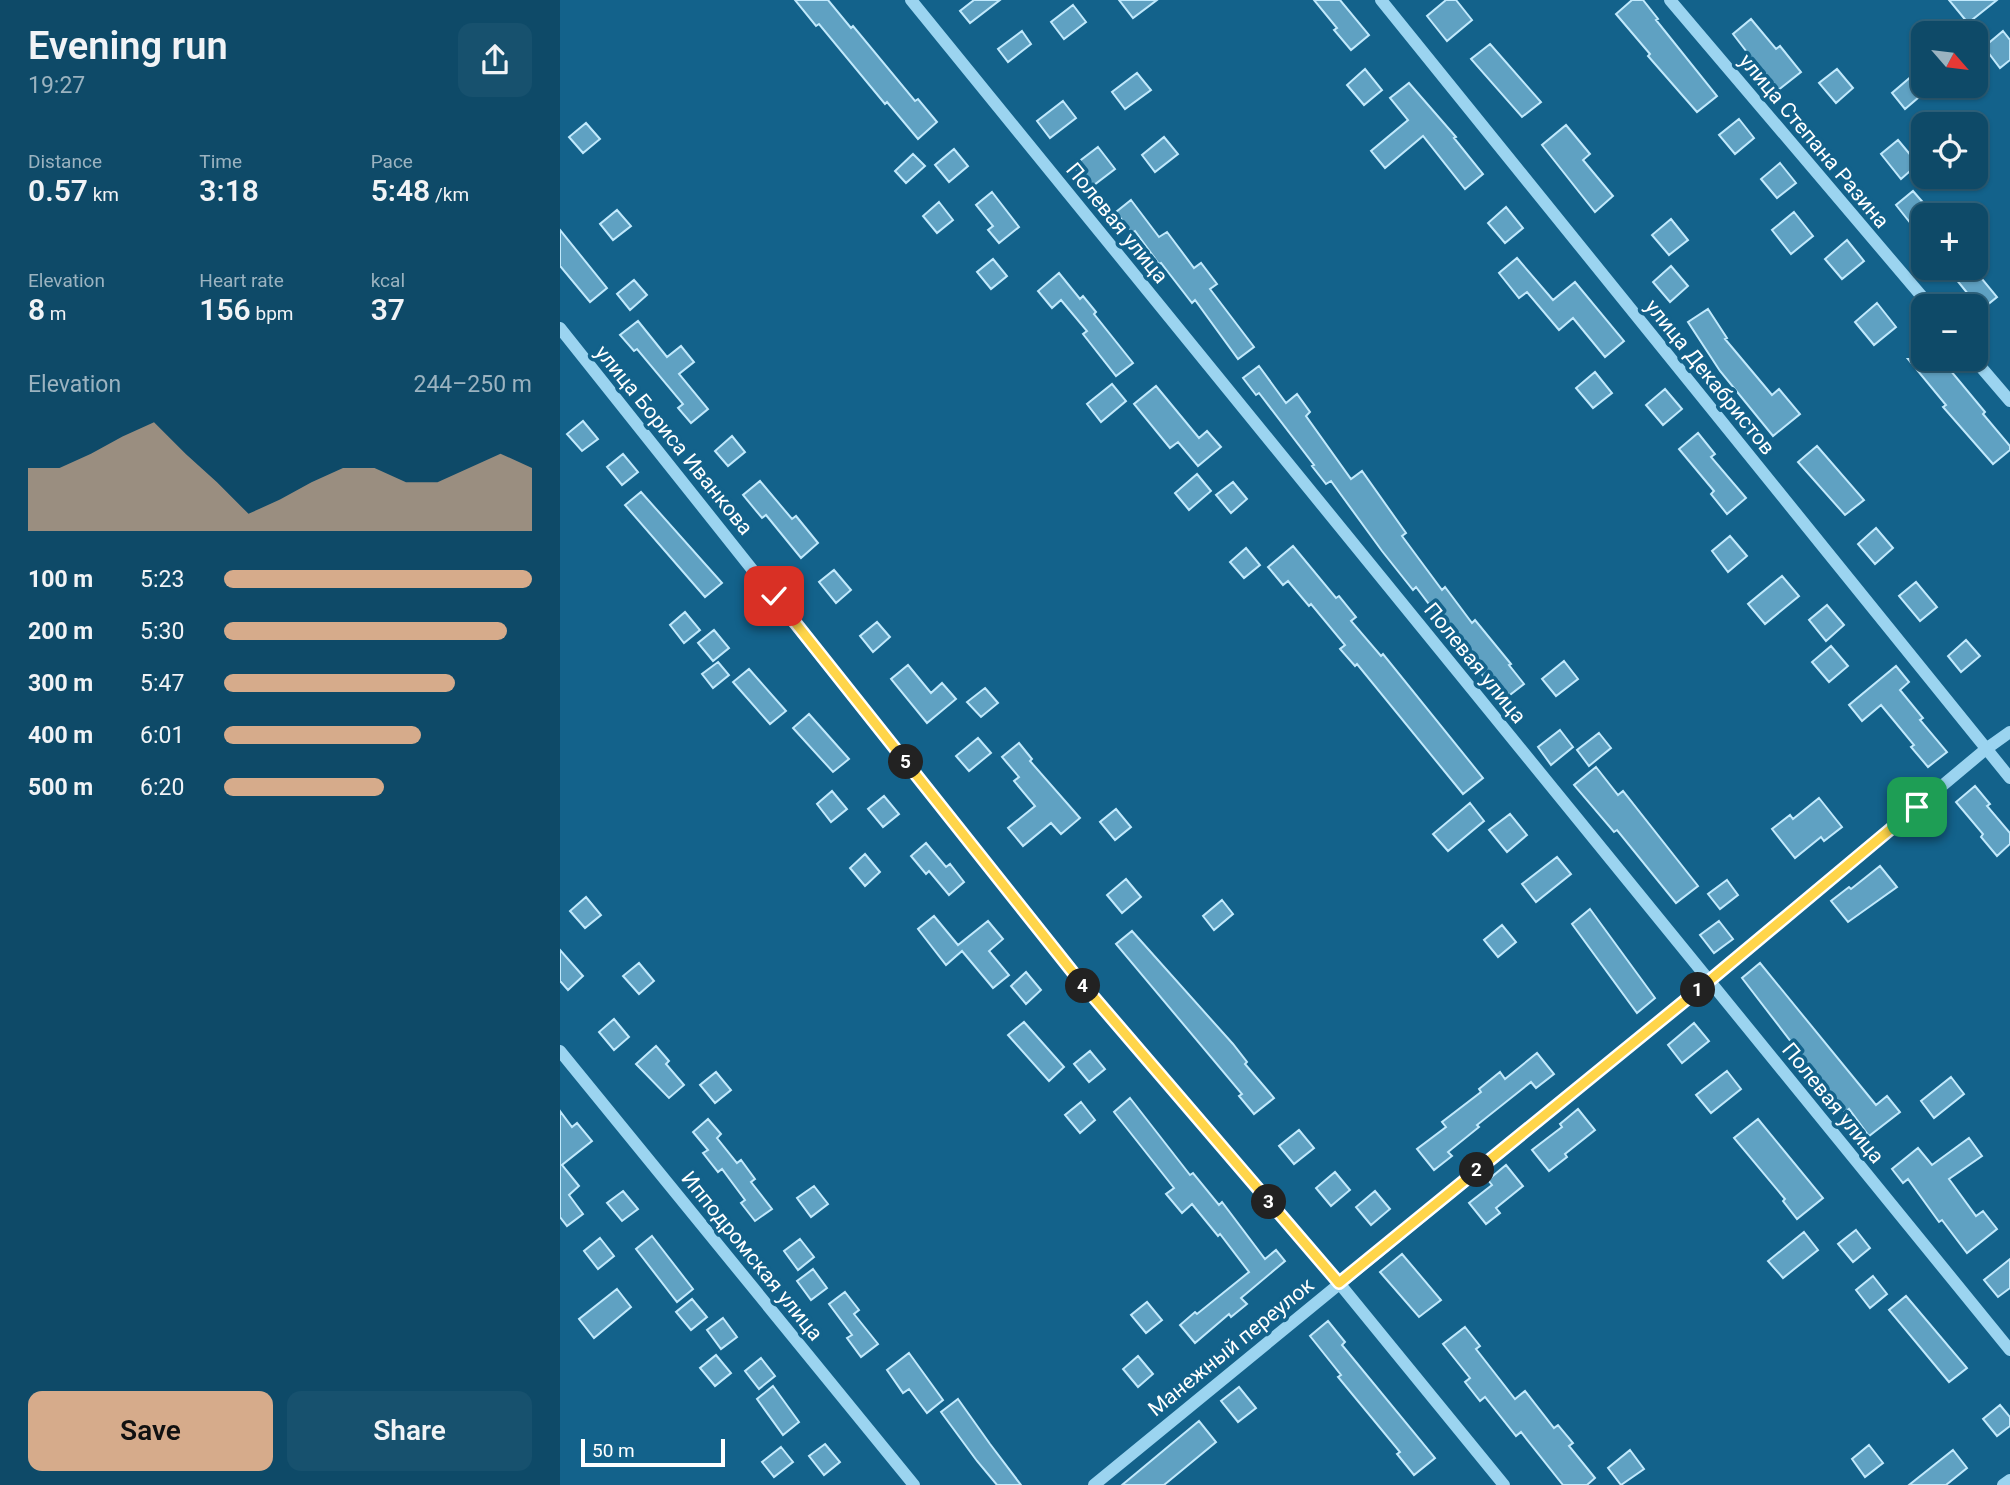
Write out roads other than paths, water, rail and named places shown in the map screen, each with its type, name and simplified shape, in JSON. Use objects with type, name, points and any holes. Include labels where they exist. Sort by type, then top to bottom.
[{"type":"street","name":"Полевая улица","points":[[911,0],[2010,1350]]},
{"type":"street","name":"улица Декабристов","points":[[1381,0],[2010,778]]},
{"type":"street","name":"улица Степана Разина","points":[[1670,0],[1920,294]]},
{"type":"street","name":"улица Бориса Иванкова","points":[[560,328],[1079,980],[1339,1283],[1504,1485]]},
{"type":"street","points":[[1985,371],[2010,401]]},
{"type":"street","name":"Манежный переулок","points":[[1094,1485],[1709,981],[1986,749],[2010,732]]},
{"type":"street","name":"Ипподромская улица","points":[[560,1051],[914,1485]]},
{"type":"street","points":[[2003,1485],[2010,1480]]}]
